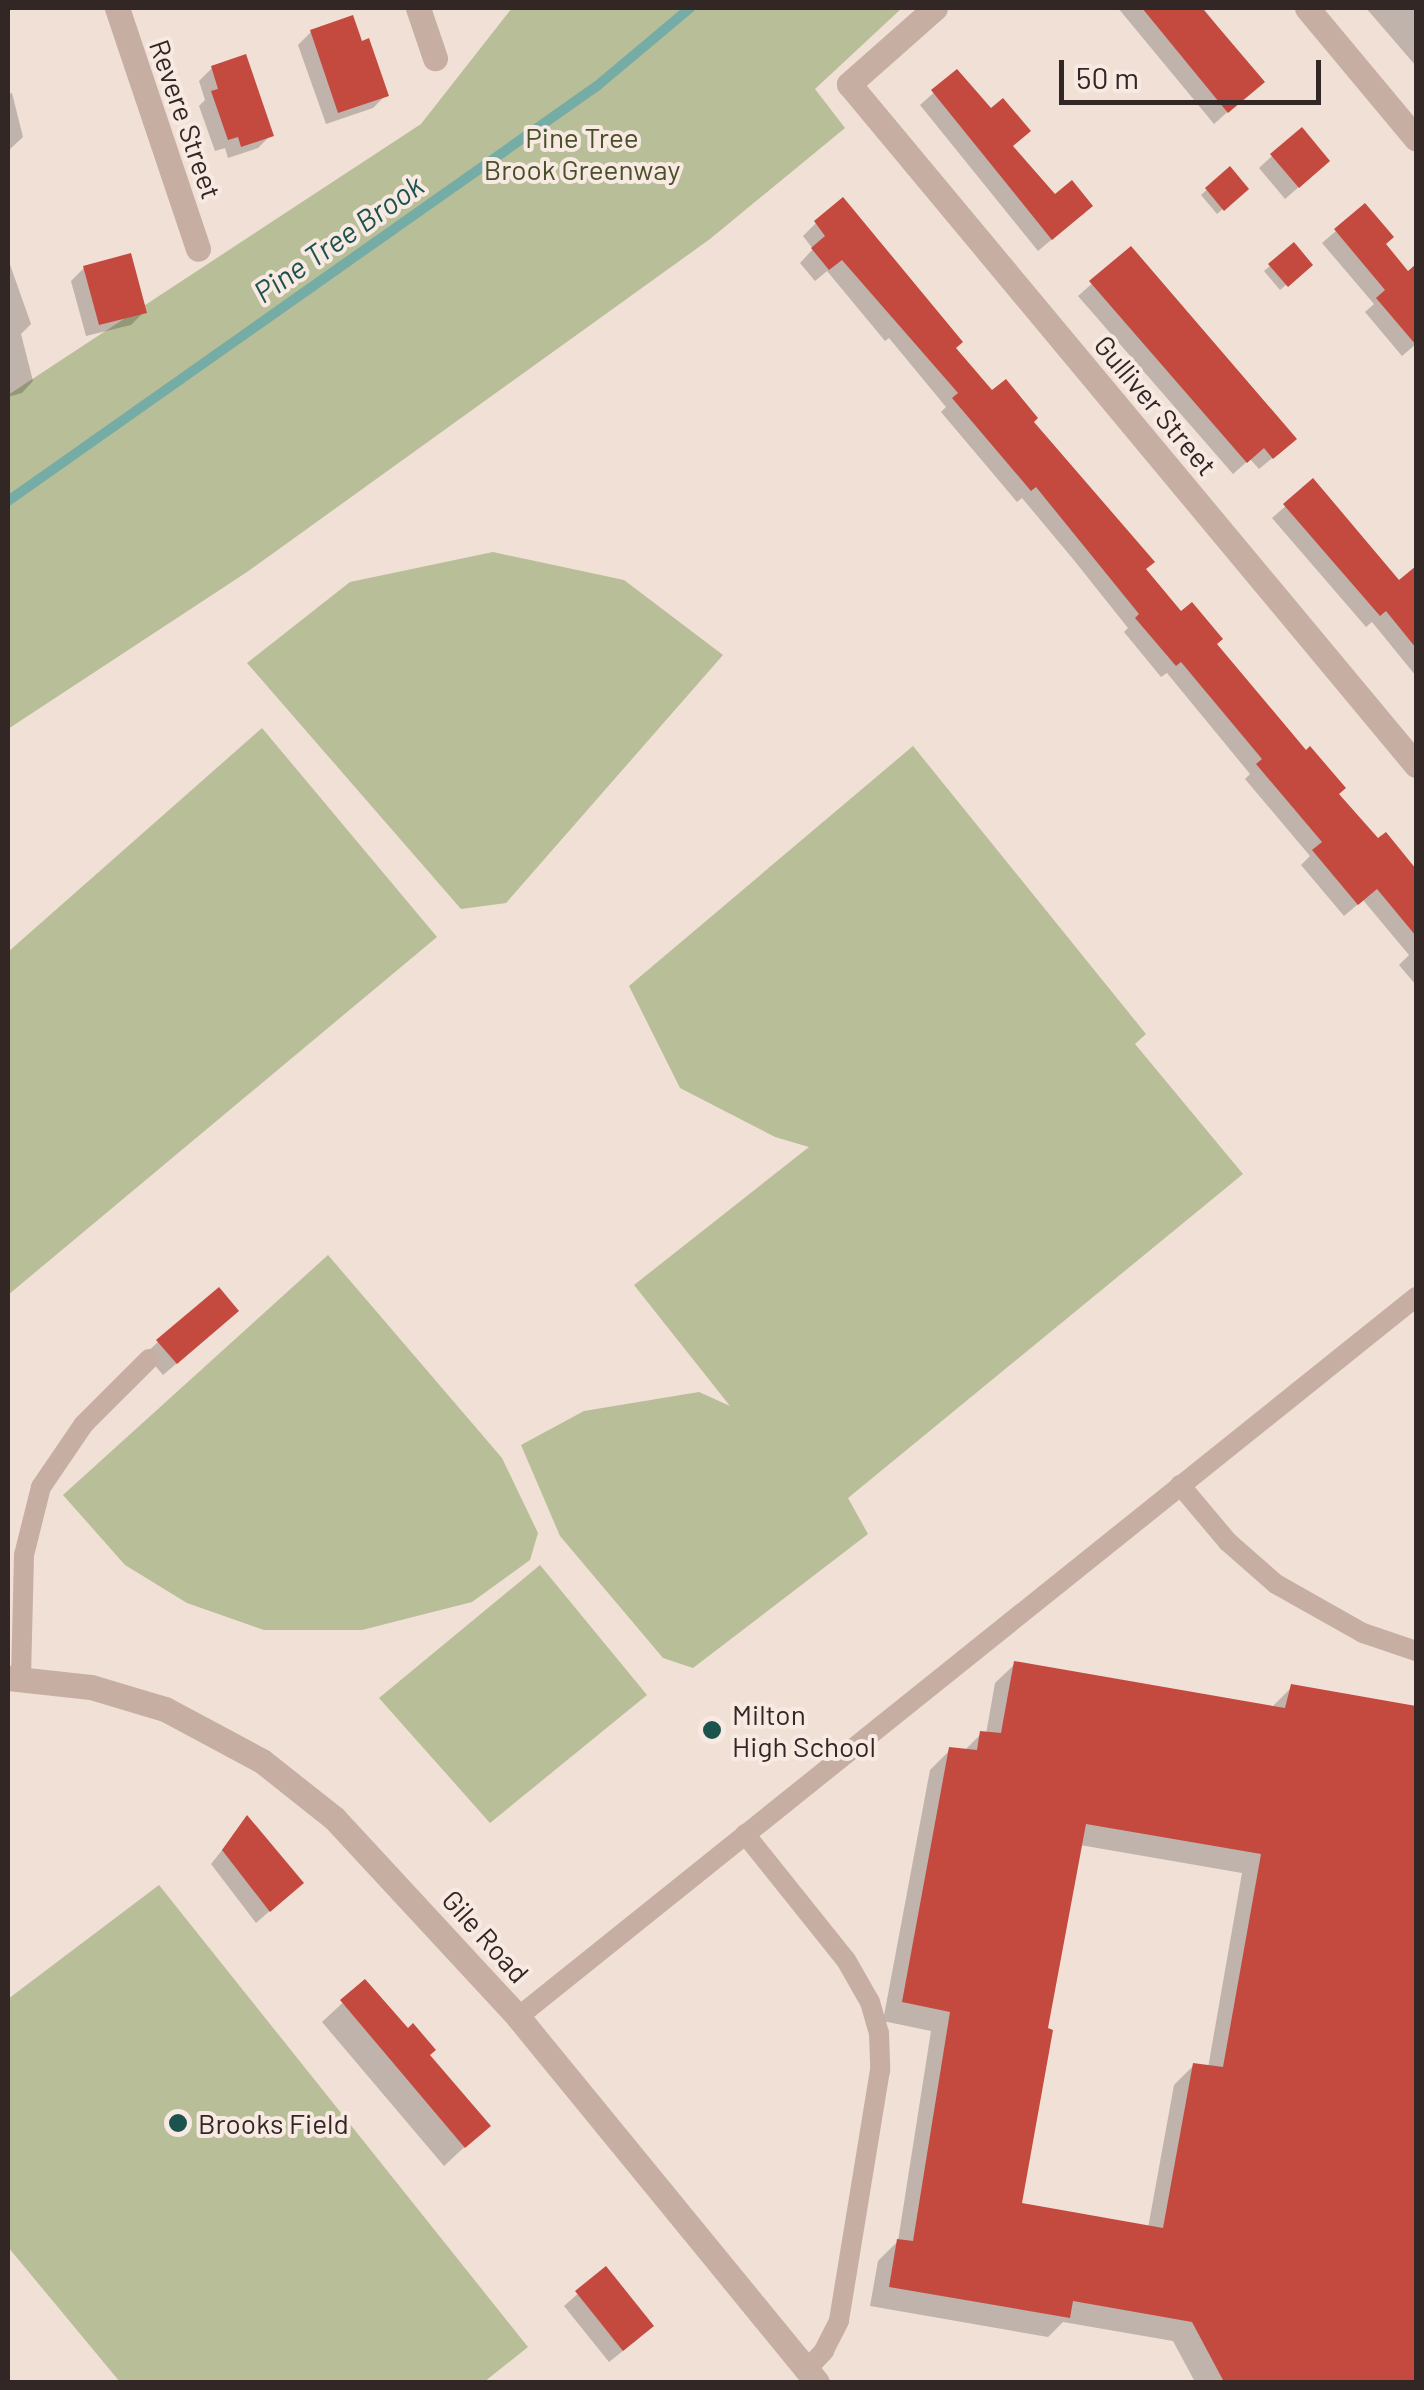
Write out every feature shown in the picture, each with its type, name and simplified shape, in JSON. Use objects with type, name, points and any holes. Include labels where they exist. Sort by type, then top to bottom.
[{"type":"street","name":"Revere Street","points":[[117,8],[198,249]]},
{"type":"street","points":[[418,8],[435,58]]},
{"type":"street","name":"Gulliver Street","points":[[936,8],[849,84],[1416,765]]},
{"type":"street","points":[[1307,8],[1416,139]]},
{"type":"street","name":"Gile Road","points":[[14,1678],[67,1682],[140,1700],[188,1719],[262,1761],[355,1838],[518,2017],[811,2376]]},
{"type":"lane","points":[[518,2017],[1416,1297]]},
{"type":"lane","points":[[14,1678],[24,1554],[41,1486],[84,1424],[149,1359]]},
{"type":"lane","points":[[1180,1484],[1228,1542],[1276,1584],[1363,1633],[1416,1651]]},
{"type":"lane","points":[[745,1834],[846,1960],[864,1988],[879,2034],[880,2070],[839,2320],[811,2376]]},
{"type":"green space","name":"Pine Tree Brook Greenway","points":[[512,8],[902,8],[815,89],[845,128],[710,239],[247,572],[8,729],[8,395],[421,124]]},
{"type":"green space","points":[[493,552],[624,580],[723,655],[506,903],[461,909],[247,663],[350,582]]},
{"type":"green space","points":[[262,728],[437,937],[8,1295],[8,952]]},
{"type":"green space","points":[[913,746],[1146,1034],[1135,1044],[1243,1174],[848,1498],[868,1534],[693,1668],[663,1658],[560,1536],[521,1445],[584,1411],[699,1392],[730,1406],[634,1285],[809,1147],[775,1137],[680,1088],[629,986]]},
{"type":"green space","points":[[328,1255],[502,1458],[538,1533],[530,1560],[472,1602],[362,1630],[264,1630],[187,1603],[125,1565],[63,1495]]},
{"type":"green space","points":[[540,1565],[647,1695],[490,1823],[379,1698]]},
{"type":"green space","name":"Brooks Field","points":[[159,1885],[528,2347],[484,2382],[120,2382],[8,2247],[8,1999]]},
{"type":"building","points":[[1142,8],[1202,8],[1265,82],[1228,113]]},
{"type":"building","points":[[353,15],[362,41],[369,38],[389,96],[338,113],[310,30]]},
{"type":"building","points":[[246,54],[274,136],[241,147],[238,137],[228,140],[211,91],[218,89],[211,66]]},
{"type":"building","points":[[957,69],[991,108],[1003,98],[1031,131],[1013,146],[1055,194],[1072,180],[1093,206],[1052,240],[931,90]]},
{"type":"building","points":[[1302,127],[1330,161],[1299,188],[1270,154]]},
{"type":"building","points":[[1230,166],[1249,189],[1224,211],[1205,188]]},
{"type":"building","points":[[843,197],[963,342],[956,348],[992,390],[1006,379],[1038,418],[1034,422],[1155,562],[1146,569],[1181,611],[1192,602],[1223,639],[1217,644],[1306,750],[1310,746],[1346,788],[1339,794],[1378,838],[1386,832],[1416,869],[1416,936],[1377,889],[1358,905],[1312,850],[1322,842],[1256,764],[1262,759],[1181,662],[1176,666],[1135,618],[1139,614],[1036,487],[1031,491],[952,398],[958,393],[842,260],[829,270],[811,248],[825,236],[814,221]]},
{"type":"building","points":[[1365,203],[1394,237],[1386,244],[1408,271],[1416,264],[1416,345],[1376,298],[1385,290],[1334,229]]},
{"type":"building","points":[[1294,242],[1313,265],[1288,287],[1268,264]]},
{"type":"building","points":[[1131,246],[1297,439],[1273,459],[1264,448],[1247,463],[1089,281]]},
{"type":"building","points":[[131,253],[147,313],[99,325],[83,266]]},
{"type":"building","points":[[1313,478],[1399,580],[1416,566],[1416,648],[1386,611],[1380,616],[1283,504]]},
{"type":"building","points":[[219,1287],[239,1311],[177,1364],[156,1340]]},
{"type":"building","points":[[1014,1661],[1285,1708],[1291,1684],[1416,1706],[1416,2382],[1224,2382],[1192,2322],[1073,2301],[1070,2318],[889,2287],[897,2239],[913,2241],[950,2012],[902,2002],[949,1747],[977,1750],[980,1731],[1001,1733]],"holes":[[[1086,1824],[1261,1854],[1223,2067],[1193,2063],[1163,2228],[1022,2203],[1053,2030],[1048,2028]]]},
{"type":"building","points":[[247,1815],[304,1883],[270,1912],[222,1850]]},
{"type":"building","points":[[365,1979],[408,2028],[413,2023],[436,2050],[430,2055],[491,2126],[465,2148],[340,2000]]},
{"type":"building","points":[[606,2266],[654,2326],[623,2351],[575,2291]]},
{"type":"waterway","name":"Pine Tree Brook","points":[[8,501],[597,86],[690,8]]},
{"type":"place","name":"Milton High School","points":[[712,1730]]},
{"type":"place","name":"Brooks Field","points":[[178,2123]]}]
